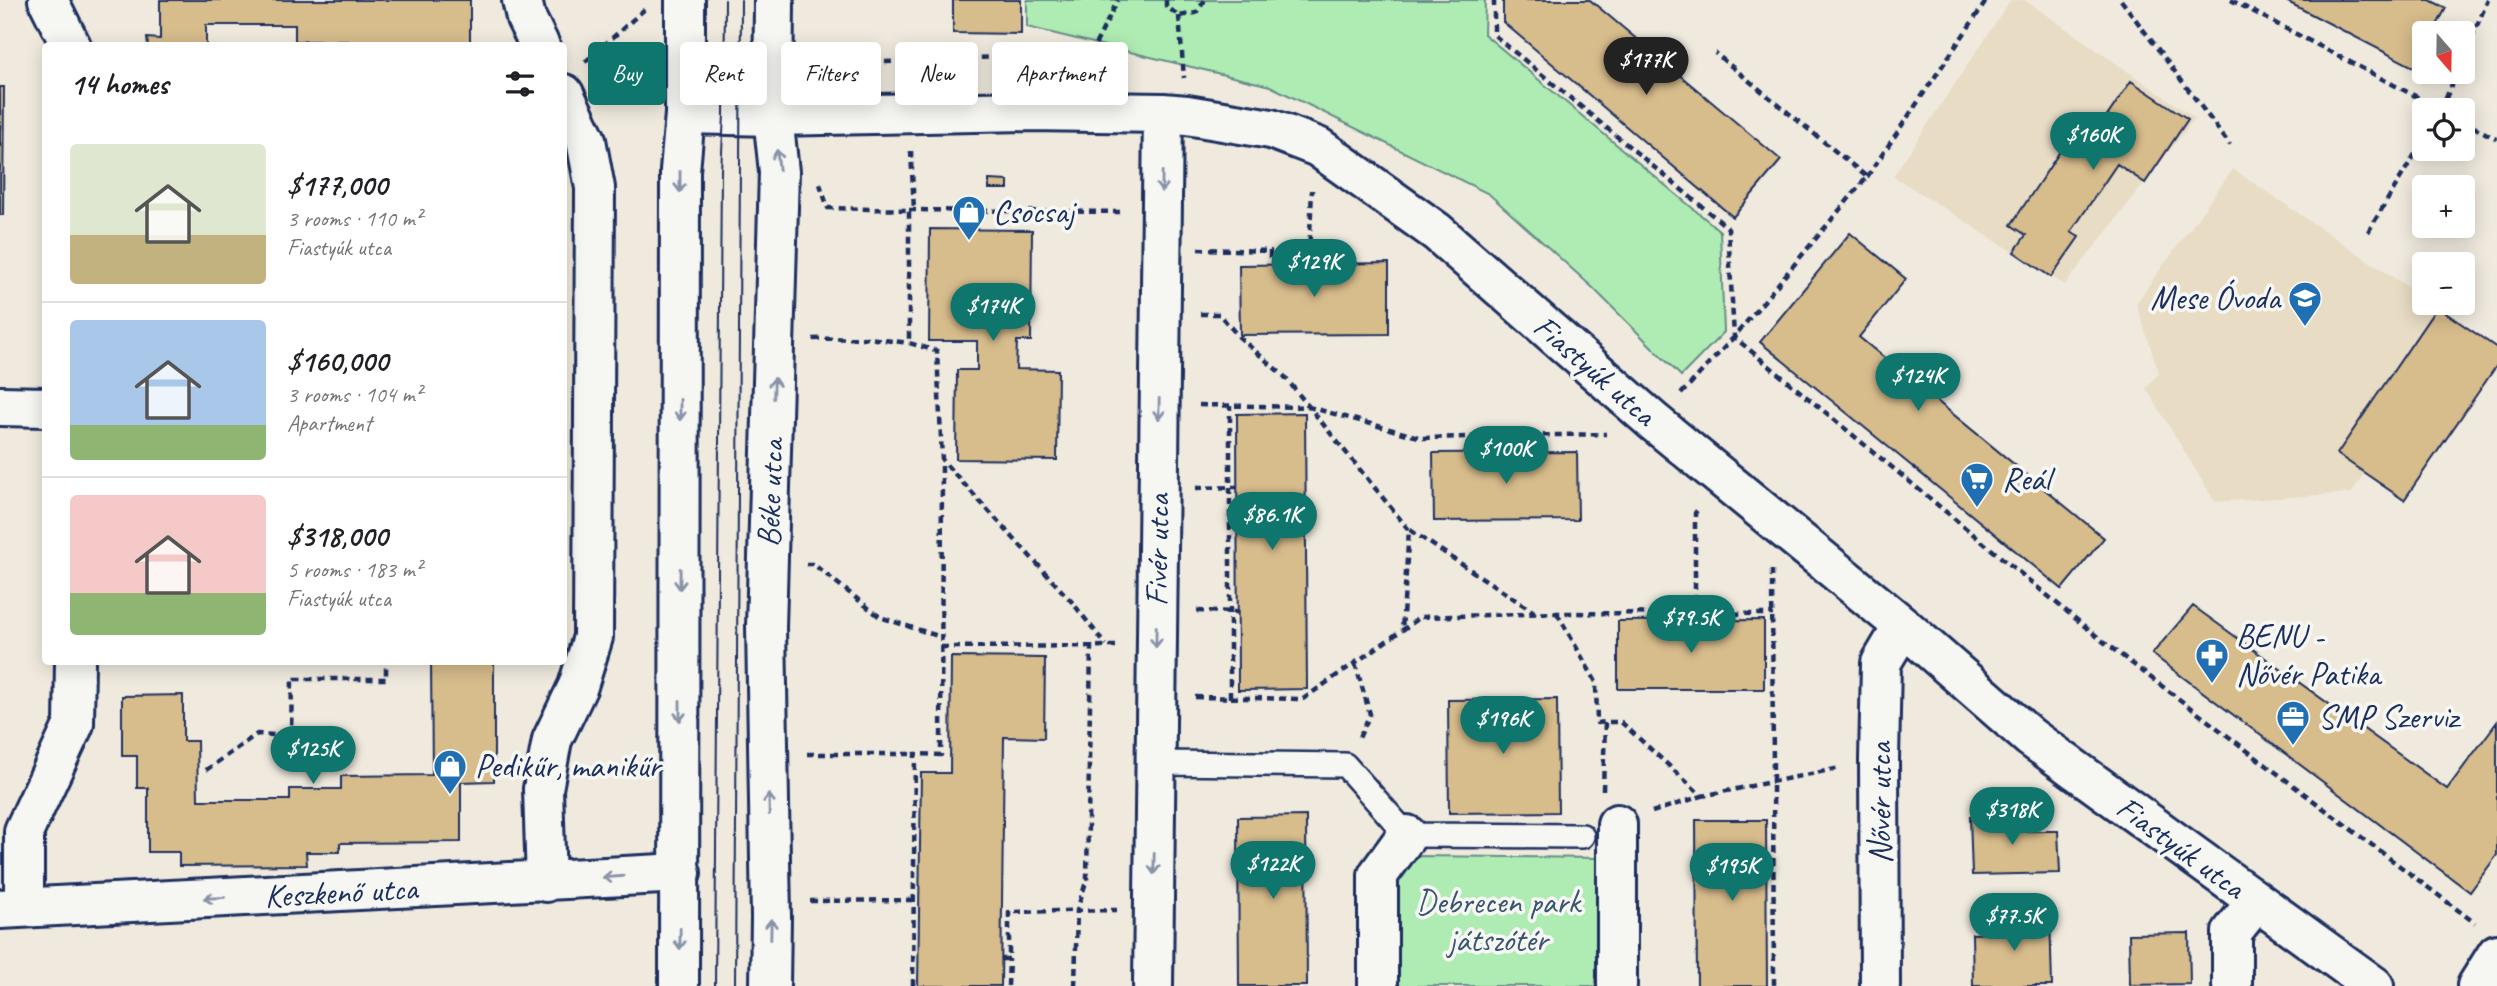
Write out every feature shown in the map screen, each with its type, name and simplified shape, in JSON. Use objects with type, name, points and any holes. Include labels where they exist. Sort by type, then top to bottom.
[{"type":"street","points":[[48,0],[69,42]]},
{"type":"street","points":[[522,0],[526,18],[538,42]]},
{"type":"street","name":"Béke utca","points":[[770,986],[766,627],[779,172],[773,116],[774,0]]},
{"type":"street","points":[[679,986],[680,171],[685,114],[685,2]]},
{"type":"street","points":[[546,882],[543,789],[552,740],[578,685],[593,636],[595,188],[571,81]]},
{"type":"street","name":"Fiastyúk utca","points":[[685,114],[773,116],[1030,111],[1175,114],[1271,129],[1318,147],[1437,232],[1654,422],[1903,626],[2030,737],[2375,986]]},
{"type":"street","name":"Fivér utca","points":[[1153,986],[1161,230],[1175,114]]},
{"type":"street","points":[[0,406],[42,407]]},
{"type":"street","name":"Nővér utca","points":[[1880,986],[1881,663],[1903,626]]},
{"type":"street","points":[[12,908],[23,831],[75,724],[75,665]]},
{"type":"street","points":[[1600,830],[1617,986]]},
{"type":"street","points":[[1378,986],[1378,876],[1407,835]]},
{"type":"street","name":"Keszkenő utca","points":[[12,908],[681,873]]},
{"type":"street","points":[[2232,986],[2232,932],[2256,902]]},
{"type":"street","points":[[2477,986],[2492,943]]},
{"type":"lane","points":[[1156,763],[1345,765],[1407,835],[1600,830]]},
{"type":"path","points":[[881,62],[1091,54],[1118,0]]},
{"type":"path","points":[[1166,0],[1166,6],[1179,16],[1196,13],[1205,0]]},
{"type":"path","points":[[1494,0],[1494,35],[1728,228],[1734,337],[2105,643],[2492,943]]},
{"type":"path","points":[[1159,405],[1309,407],[1422,438],[1609,434],[1654,422],[1734,337],[1867,177],[1987,0]]},
{"type":"path","points":[[2121,0],[2230,145]]},
{"type":"path","points":[[2231,0],[2418,98]]},
{"type":"path","points":[[2475,30],[2488,0]]},
{"type":"path","points":[[571,81],[646,8],[685,2]]},
{"type":"path","points":[[1175,114],[1179,16]]},
{"type":"path","points":[[1715,53],[1867,177]]},
{"type":"path","points":[[909,114],[909,343]]},
{"type":"path","points":[[2475,128],[2497,139]]},
{"type":"path","points":[[815,172],[828,208],[911,210],[1161,230],[1270,251],[1270,258],[1309,256],[1311,192],[1318,147]]},
{"type":"path","points":[[2368,232],[2412,159]]},
{"type":"path","points":[[1160,313],[1219,314],[1239,337],[1284,376],[1409,530],[1535,613]]},
{"type":"path","points":[[768,754],[941,755],[942,460],[937,351],[909,343],[868,338],[775,339]]},
{"type":"path","points":[[1230,406],[1230,698]]},
{"type":"path","points":[[942,460],[1072,602],[1106,645]]},
{"type":"path","points":[[1695,613],[1695,513],[1724,479]]},
{"type":"path","points":[[1402,630],[1409,530]]},
{"type":"path","points":[[1774,986],[1772,568],[1796,538]]},
{"type":"path","points":[[768,565],[813,564],[880,617],[941,637]]},
{"type":"path","points":[[1156,696],[1303,699],[1421,617],[1557,612],[1773,614]]},
{"type":"path","points":[[1557,612],[1596,682],[1597,723],[1621,722],[1702,796]]},
{"type":"path","points":[[941,647],[1106,645],[1156,648]]},
{"type":"path","points":[[1075,986],[1077,910],[1087,879],[1091,646]]},
{"type":"path","points":[[1345,765],[1370,714],[1355,663]]},
{"type":"path","points":[[206,770],[257,734],[291,736],[292,679],[386,679],[386,665]]},
{"type":"path","points":[[1605,722],[1603,811],[1600,830],[1702,796],[1879,760]]},
{"type":"path","points":[[913,986],[916,959],[915,754]]},
{"type":"path","points":[[809,909],[809,901],[914,900]]},
{"type":"path","points":[[1008,986],[1009,912],[1153,910]]},
{"type":"path","points":[[1002,959],[1009,959]]},
{"type":"shaded area","points":[[2011,0],[2025,0],[2195,118],[2065,285],[1893,176]]},
{"type":"shaded area","name":"Mese Óvoda","points":[[2233,169],[2412,290],[2412,315],[2449,315],[2497,348],[2497,365],[2404,500],[2364,473],[2352,493],[2215,502],[2146,388],[2159,373],[2136,303]]},
{"type":"green space","points":[[1027,0],[1485,0],[1484,34],[1720,231],[1724,332],[1681,376],[1592,287],[1489,194],[1270,86],[1128,52],[1128,42],[1089,42],[1027,27]]},
{"type":"green space","name":"Debrecen park játszótér","points":[[1415,856],[1603,858],[1605,986],[1391,986],[1391,882]]},
{"type":"building","points":[[160,0],[470,0],[470,42],[295,41],[295,25],[206,25],[206,42],[148,42],[147,38],[160,39]]},
{"type":"building","points":[[953,0],[1021,0],[1021,34],[953,33]]},
{"type":"building","points":[[1503,0],[1590,0],[1781,160],[1733,217],[1503,22]]},
{"type":"building","points":[[2284,0],[2430,0],[2446,8],[2439,21],[2412,21],[2412,66]]},
{"type":"building","points":[[2131,81],[2188,119],[2145,183],[2117,164],[2071,232],[2079,237],[2051,277],[2014,252],[2026,235],[2011,225],[2081,120],[2097,131]]},
{"type":"building","points":[[0,87],[4,87],[3,215],[0,215]]},
{"type":"building","points":[[989,180],[1008,181],[1008,189],[989,189]]},
{"type":"building","points":[[930,229],[1032,230],[1031,341],[1017,341],[1016,369],[1058,370],[1057,460],[956,459],[957,370],[977,370],[977,341],[929,341]]},
{"type":"building","points":[[1850,233],[1906,279],[1859,337],[2104,538],[2062,589],[1760,342]]},
{"type":"building","points":[[1389,263],[1389,334],[1240,335],[1239,265]]},
{"type":"building","points":[[2432,315],[2449,315],[2497,348],[2497,365],[2404,500],[2337,454]]},
{"type":"building","points":[[1305,413],[1307,689],[1238,690],[1237,414]]},
{"type":"building","points":[[1577,452],[1578,520],[1434,521],[1433,453]]},
{"type":"building","points":[[2193,606],[2447,789],[2497,722],[2497,855],[2470,892],[2152,654]]},
{"type":"building","points":[[1764,620],[1764,689],[1618,689],[1618,621]]},
{"type":"building","points":[[951,657],[1045,658],[1044,738],[1004,737],[1001,986],[918,986],[921,773],[950,773]]},
{"type":"building","points":[[431,665],[494,665],[494,781],[461,782],[461,842],[340,843],[340,852],[306,852],[307,865],[179,866],[179,852],[148,852],[148,788],[137,788],[137,756],[122,756],[122,696],[183,695],[183,741],[197,741],[198,800],[290,800],[290,789],[341,789],[341,776],[432,775]]},
{"type":"building","points":[[1557,699],[1558,812],[1449,813],[1448,700]]},
{"type":"building","points":[[2027,814],[2027,831],[2058,831],[2060,873],[1972,875],[1970,816]]},
{"type":"building","points":[[1306,816],[1307,986],[1239,986],[1238,817]]},
{"type":"building","points":[[1696,820],[1766,820],[1767,986],[1697,986]]},
{"type":"building","points":[[2050,914],[2052,986],[1973,986],[1972,934],[1996,933],[1995,915]]},
{"type":"building","points":[[2189,933],[2190,984],[2130,985],[2129,934]]},
{"type":"tram line","points":[[715,986],[721,170],[725,0]]},
{"type":"tram line","points":[[735,986],[741,0]]},
{"type":"place","name":"Csocsaj","points":[[969,242]]},
{"type":"place","name":"Mese Óvoda","points":[[2305,328]]},
{"type":"place","name":"Reál","points":[[1977,509]]},
{"type":"place","name":"BENU - Nővér Patika","points":[[2212,685]]},
{"type":"place","name":"SMP Szerviz","points":[[2293,747]]},
{"type":"place","name":"Pedikűr, manikűr","points":[[450,796]]}]
